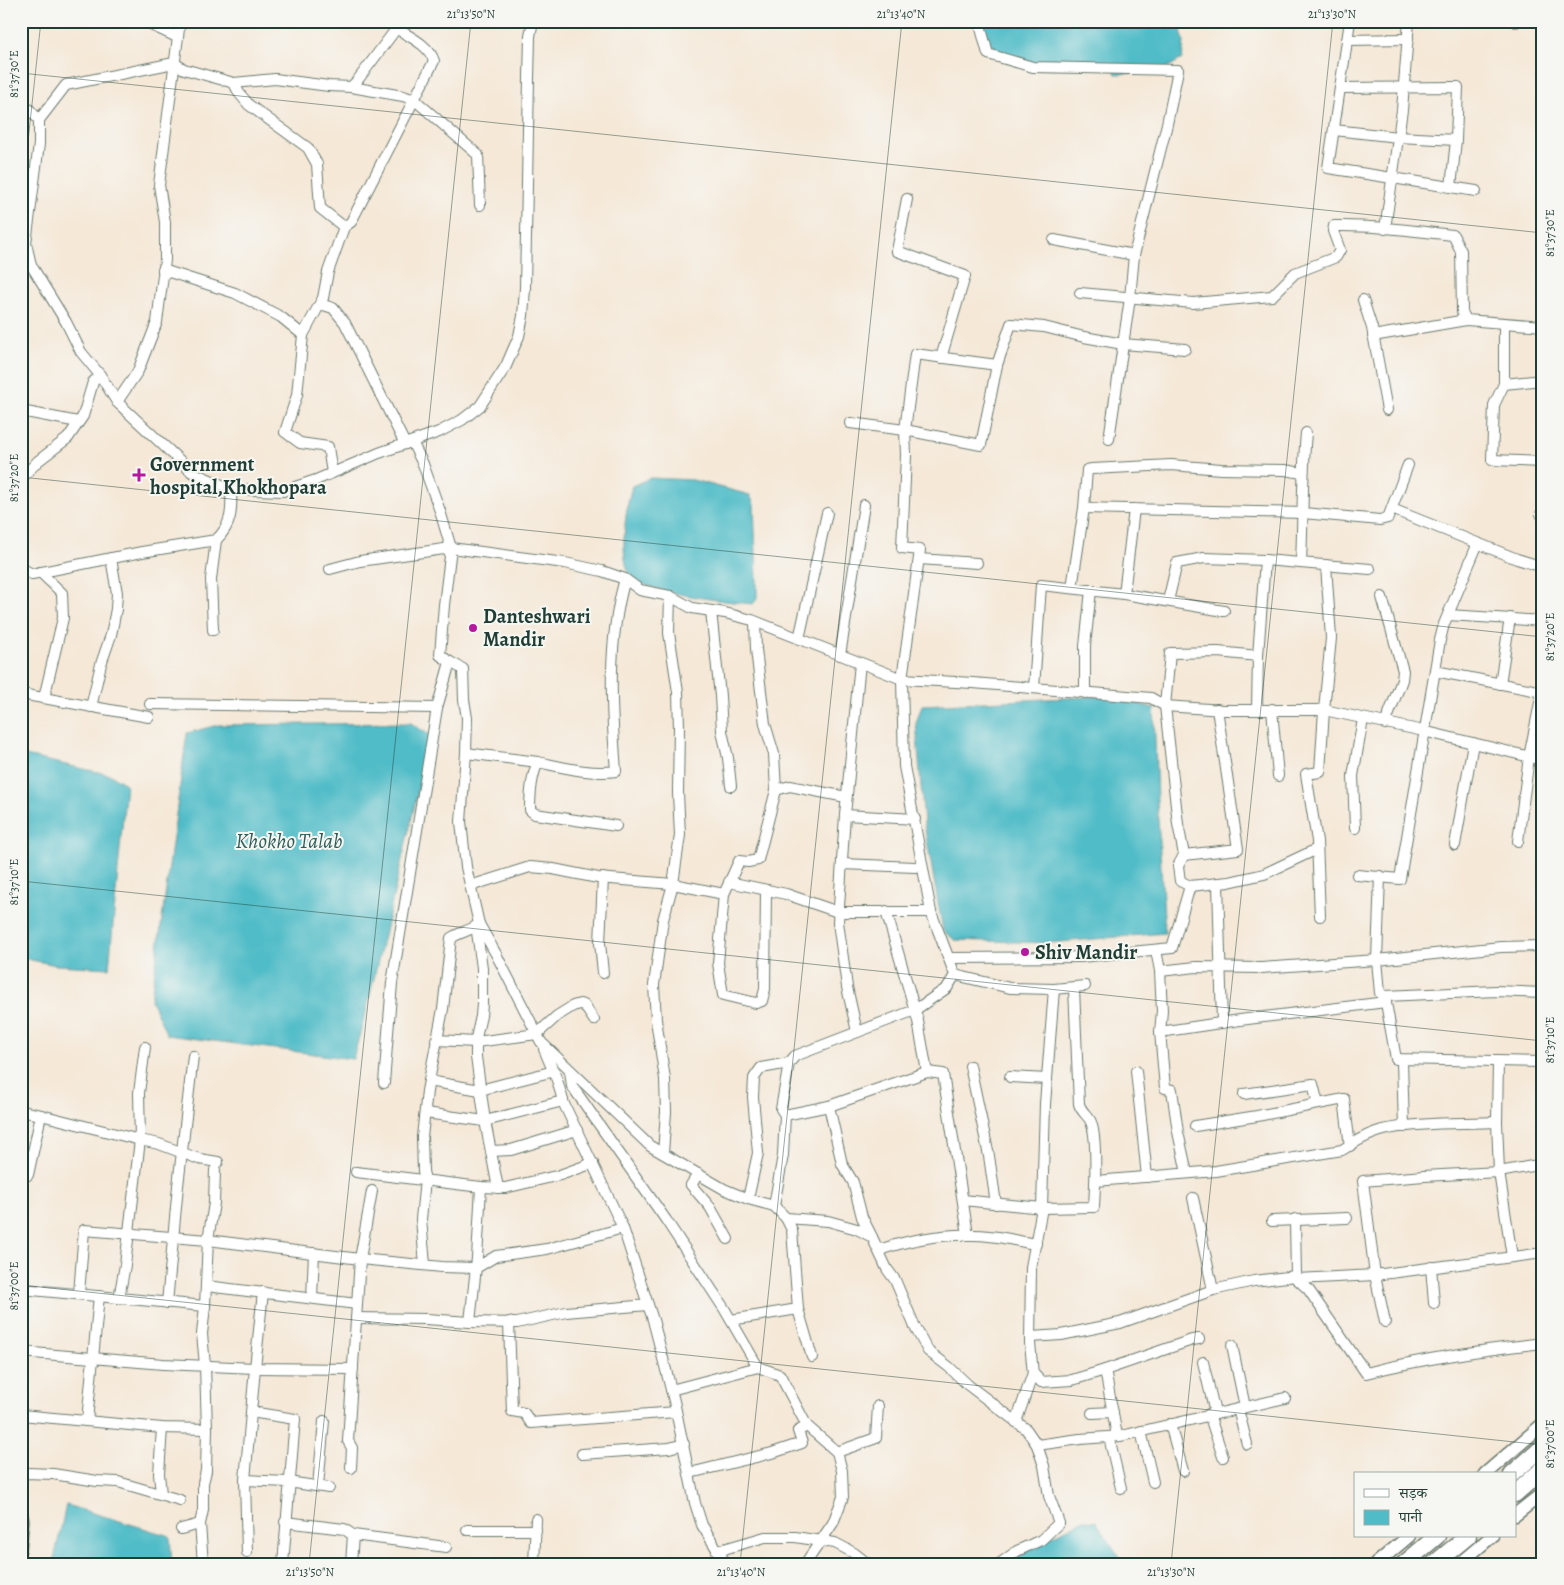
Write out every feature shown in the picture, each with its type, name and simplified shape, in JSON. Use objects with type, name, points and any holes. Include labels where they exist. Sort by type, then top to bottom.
[{"type":"highway","points":[[1514,1472],[1543,1447]]},
{"type":"highway","points":[[1516,1493],[1543,1469]]},
{"type":"highway","points":[[1404,1564],[1435,1538]]},
{"type":"highway","points":[[1434,1564],[1466,1538]]},
{"type":"street","points":[[148,21],[153,26],[177,37]]},
{"type":"street","points":[[117,402],[138,371],[157,322],[165,260],[165,222],[159,185],[180,21]]},
{"type":"street","points":[[480,205],[478,155],[415,100],[403,96],[351,87],[275,80],[234,83],[184,69],[174,63],[66,85],[40,120],[39,144],[26,244],[31,265],[62,314],[80,352],[100,375],[117,402],[192,472],[231,489],[283,491],[451,427],[480,406],[506,366],[519,336],[525,288],[530,36],[533,21]]},
{"type":"street","points":[[979,21],[988,54],[1033,67],[1178,70],[1167,124],[1134,255],[1130,298],[1109,439]]},
{"type":"street","points":[[1350,21],[1328,168],[1476,191]]},
{"type":"street","points":[[1386,229],[1404,87],[1409,21]]},
{"type":"street","points":[[332,473],[328,447],[300,443],[285,432],[297,395],[303,335],[323,298],[328,272],[344,227],[351,222],[415,100],[434,61],[432,55],[399,25],[351,87]]},
{"type":"street","points":[[1347,40],[1408,39]]},
{"type":"street","points":[[234,83],[249,105],[308,148],[317,164],[320,208],[344,227]]},
{"type":"street","points":[[1340,88],[1458,87],[1456,140],[1451,187]]},
{"type":"street","points":[[21,109],[29,109],[40,120]]},
{"type":"street","points":[[1334,130],[1398,138],[1456,140]]},
{"type":"street","points":[[907,199],[897,250],[965,276],[941,358]]},
{"type":"street","points":[[1080,293],[1193,303],[1272,296],[1295,273],[1336,257],[1340,250],[1333,231],[1334,226],[1364,225],[1386,229],[1453,235],[1461,250],[1462,312],[1466,320]]},
{"type":"street","points":[[1054,240],[1134,255]]},
{"type":"street","points":[[163,270],[235,293],[281,317],[303,335]]},
{"type":"street","points":[[1363,300],[1373,336],[1387,410]]},
{"type":"street","points":[[320,304],[333,308],[346,323],[408,443],[423,464],[437,503],[451,548],[440,655],[463,669],[464,700],[467,718],[461,822],[466,867],[479,924],[539,1038],[554,1071],[563,1101],[623,1228],[648,1305],[671,1390],[695,1503],[702,1526],[726,1564]]},
{"type":"street","points":[[1373,336],[1466,320],[1543,326]]},
{"type":"street","points":[[1504,323],[1504,384],[1494,406],[1492,460],[1543,462]]},
{"type":"street","points":[[850,423],[905,430],[981,445],[997,365],[1011,324],[1044,327],[1123,344],[1185,349]]},
{"type":"street","points":[[955,975],[932,912],[904,766],[902,679],[920,550],[902,548],[906,456],[905,430],[916,354],[997,365]]},
{"type":"street","points":[[21,479],[38,461],[68,438],[83,416],[93,382],[100,375]]},
{"type":"street","points":[[1504,384],[1543,380]]},
{"type":"street","points":[[21,411],[78,422]]},
{"type":"street","points":[[1301,563],[1302,473],[1306,433]]},
{"type":"street","points":[[1072,588],[1084,508],[1087,470],[1171,465],[1221,469],[1285,470],[1302,473]]},
{"type":"street","points":[[1084,508],[1303,513],[1380,520],[1388,518],[1408,465]]},
{"type":"street","points":[[213,630],[211,579],[216,540],[229,524],[231,489]]},
{"type":"street","points":[[840,655],[864,505]]},
{"type":"street","points":[[1124,594],[1134,509]]},
{"type":"street","points":[[1392,509],[1517,559],[1543,567]]},
{"type":"street","points":[[799,638],[827,513]]},
{"type":"street","points":[[21,568],[32,574],[216,540]]},
{"type":"street","points":[[1357,875],[1400,879],[1440,640],[1448,614],[1478,542]]},
{"type":"street","points":[[330,569],[360,561],[451,548],[565,563],[602,571],[625,579],[640,590],[670,596],[692,608],[725,613],[755,622],[902,679],[1151,698],[1165,706],[1217,709],[1324,710],[1543,760]]},
{"type":"street","points":[[91,707],[101,664],[111,635],[116,609],[117,593],[111,558]]},
{"type":"street","points":[[1168,601],[1178,563],[1204,558],[1265,560],[1370,569]]},
{"type":"street","points":[[919,559],[978,563]]},
{"type":"street","points":[[1257,709],[1258,656],[1265,560]]},
{"type":"street","points":[[1320,916],[1317,849],[1312,800],[1306,774],[1320,772],[1330,638],[1326,565]]},
{"type":"street","points":[[40,572],[62,593],[63,618],[44,698]]},
{"type":"street","points":[[466,753],[571,768],[608,772],[616,771],[612,715],[613,673],[619,602],[625,579]]},
{"type":"street","points":[[1034,688],[1042,585],[1124,594],[1224,611]]},
{"type":"street","points":[[1085,693],[1085,646],[1090,590]]},
{"type":"street","points":[[663,1153],[666,1112],[665,1079],[656,1020],[654,985],[663,920],[673,884],[680,835],[678,692],[669,633],[670,596]]},
{"type":"street","points":[[1382,597],[1403,671],[1402,680],[1385,724]]},
{"type":"street","points":[[711,611],[722,731],[728,758],[730,786]]},
{"type":"street","points":[[1448,614],[1543,620]]},
{"type":"street","points":[[1500,684],[1510,618]]},
{"type":"street","points":[[755,622],[760,683],[766,724],[774,754],[776,790],[763,847],[758,860],[739,861],[724,894],[718,962],[724,995],[756,1003],[762,1001],[765,988],[766,890]]},
{"type":"street","points":[[1258,656],[1218,652],[1170,653],[1165,706],[1177,815],[1184,855],[1178,866],[1180,881],[1190,886],[1218,883],[1264,874],[1317,849]]},
{"type":"street","points":[[384,1083],[392,983],[437,708],[450,662]]},
{"type":"street","points":[[857,1032],[839,937],[838,912],[846,797],[860,663]]},
{"type":"street","points":[[1435,671],[1542,691],[1529,757],[1518,841]]},
{"type":"street","points":[[21,694],[149,718]]},
{"type":"street","points":[[150,704],[437,708]]},
{"type":"street","points":[[1184,855],[1238,849],[1217,709]]},
{"type":"street","points":[[1272,709],[1278,776]]},
{"type":"street","points":[[1355,828],[1353,776],[1362,719]]},
{"type":"street","points":[[1455,845],[1473,743]]},
{"type":"street","points":[[538,762],[532,774],[530,810],[535,814],[616,826]]},
{"type":"street","points":[[776,790],[790,786],[846,797]]},
{"type":"street","points":[[845,815],[915,819]]},
{"type":"street","points":[[842,864],[915,867]]},
{"type":"street","points":[[470,886],[530,868],[553,869],[603,878],[673,884],[724,894]]},
{"type":"street","points":[[1380,876],[1377,960],[1380,993],[1386,999],[1396,1060],[1543,1062]]},
{"type":"street","points":[[603,878],[600,943],[603,973]]},
{"type":"street","points":[[729,882],[786,894],[838,912],[932,912]]},
{"type":"street","points":[[1218,883],[1222,1023]]},
{"type":"street","points":[[948,958],[1080,957],[1172,948],[1190,886]]},
{"type":"street","points":[[886,911],[915,1010],[927,1072]]},
{"type":"street","points":[[425,1265],[421,1219],[425,1180],[422,1137],[429,1082],[443,1009],[451,938],[458,933],[473,929],[479,924]]},
{"type":"street","points":[[479,924],[477,932],[482,968],[482,1004],[476,1042],[476,1057],[485,1121],[498,1188]]},
{"type":"street","points":[[1160,971],[1196,967],[1261,968],[1377,960],[1501,947],[1543,946]]},
{"type":"street","points":[[1156,950],[1160,971],[1162,1010],[1160,1032],[1165,1088],[1172,1090],[1178,1132],[1187,1173]]},
{"type":"street","points":[[774,1206],[783,1155],[785,1114],[781,1109],[789,1063],[795,1056],[915,1010],[947,988],[955,975]]},
{"type":"street","points":[[955,975],[1010,988],[1054,989],[1085,986]]},
{"type":"street","points":[[963,1200],[1042,1208],[1094,1207],[1096,1181],[1092,1128],[1090,1120],[1082,1112],[1079,1104],[1074,988]]},
{"type":"street","points":[[1016,1422],[1033,1374],[1031,1267],[1042,1208],[1047,1079],[1054,989]]},
{"type":"street","points":[[1160,1032],[1386,999],[1496,991],[1543,992]]},
{"type":"street","points":[[436,1040],[476,1042],[539,1038],[557,1016],[580,1004],[584,1005],[594,1020]]},
{"type":"street","points":[[539,1038],[570,1071],[650,1146],[724,1189],[748,1199],[774,1206],[786,1218],[792,1230],[798,1308],[812,1357]]},
{"type":"street","points":[[119,1298],[140,1140],[139,1093],[145,1047]]},
{"type":"street","points":[[167,1303],[193,1056]]},
{"type":"street","points":[[1498,1060],[1497,1122],[1499,1172],[1512,1257]]},
{"type":"street","points":[[1402,1061],[1404,1127]]},
{"type":"street","points":[[748,1199],[758,1153],[753,1097],[754,1078],[761,1068],[789,1063]]},
{"type":"street","points":[[970,1066],[989,1156],[996,1204]]},
{"type":"street","points":[[429,1082],[480,1090],[554,1071]]},
{"type":"street","points":[[570,1071],[572,1086],[661,1212],[732,1320],[758,1367]]},
{"type":"street","points":[[1136,1071],[1147,1177]]},
{"type":"street","points":[[785,1114],[830,1106],[927,1072],[943,1074],[968,1235]]},
{"type":"street","points":[[1010,1077],[1047,1079]]},
{"type":"street","points":[[1244,1094],[1313,1084],[1318,1104]]},
{"type":"street","points":[[1195,1126],[1344,1099],[1350,1146]]},
{"type":"street","points":[[425,1113],[485,1121],[563,1101]]},
{"type":"street","points":[[830,1106],[842,1164],[853,1182],[862,1216],[928,1351],[968,1385],[1026,1429],[1037,1445],[1044,1466],[1049,1496],[1059,1523],[1041,1540],[1016,1551],[999,1564]]},
{"type":"street","points":[[21,1111],[140,1140],[182,1152],[217,1166],[208,1240],[202,1334],[207,1429],[206,1471],[203,1483],[203,1510],[200,1524],[203,1564]]},
{"type":"street","points":[[28,1175],[41,1115]]},
{"type":"street","points":[[1096,1181],[1216,1171],[1342,1150],[1358,1140],[1387,1129],[1497,1122]]},
{"type":"street","points":[[491,1151],[511,1150],[577,1130]]},
{"type":"street","points":[[356,1172],[481,1187],[505,1188],[552,1177],[593,1163]]},
{"type":"street","points":[[1385,1322],[1375,1275],[1363,1181],[1499,1172],[1543,1164]]},
{"type":"street","points":[[698,1174],[691,1185],[710,1207],[728,1239]]},
{"type":"street","points":[[470,1322],[476,1268],[481,1187]]},
{"type":"street","points":[[351,1468],[352,1448],[348,1440],[360,1260],[372,1191]]},
{"type":"street","points":[[1193,1198],[1213,1290]]},
{"type":"street","points":[[786,1218],[828,1221],[857,1229],[872,1237]]},
{"type":"street","points":[[1272,1221],[1347,1218]]},
{"type":"street","points":[[1295,1219],[1296,1277],[1308,1289],[1366,1373],[1462,1354],[1543,1343]]},
{"type":"street","points":[[79,1294],[84,1230],[173,1236],[360,1260],[476,1268],[496,1256],[547,1249],[623,1228]]},
{"type":"street","points":[[879,1250],[904,1242],[960,1234],[997,1237],[1036,1244]]},
{"type":"street","points":[[312,1298],[314,1253]]},
{"type":"street","points":[[1031,1337],[1061,1335],[1120,1323],[1213,1290],[1254,1281],[1296,1277],[1375,1275],[1543,1253]]},
{"type":"street","points":[[1431,1268],[1434,1304]]},
{"type":"street","points":[[206,1286],[357,1304]]},
{"type":"street","points":[[21,1289],[205,1306]]},
{"type":"street","points":[[247,1552],[245,1480],[250,1412],[263,1292]]},
{"type":"street","points":[[87,1421],[99,1296]]},
{"type":"street","points":[[356,1318],[517,1323],[566,1312],[648,1305]]},
{"type":"street","points":[[732,1320],[798,1308]]},
{"type":"street","points":[[509,1322],[512,1411],[524,1413],[531,1423],[676,1412]]},
{"type":"street","points":[[1033,1374],[1041,1382],[1072,1380],[1199,1339]]},
{"type":"street","points":[[1232,1345],[1246,1444]]},
{"type":"street","points":[[21,1352],[163,1364],[255,1368],[353,1369]]},
{"type":"street","points":[[1203,1362],[1212,1414],[1223,1457]]},
{"type":"street","points":[[671,1390],[758,1367],[780,1375],[807,1426],[837,1452],[842,1471],[843,1497],[833,1523],[805,1564]]},
{"type":"street","points":[[1105,1370],[1113,1412],[1113,1437],[1121,1488]]},
{"type":"street","points":[[1037,1445],[1113,1437],[1285,1398]]},
{"type":"street","points":[[837,1452],[876,1438],[878,1406]]},
{"type":"street","points":[[250,1412],[294,1419],[282,1564]]},
{"type":"street","points":[[1092,1413],[1113,1412]]},
{"type":"street","points":[[21,1415],[162,1428],[207,1429]]},
{"type":"street","points":[[318,1486],[324,1421]]},
{"type":"street","points":[[1170,1424],[1182,1471]]},
{"type":"street","points":[[1487,1472],[1543,1424]]},
{"type":"street","points":[[690,1473],[772,1453],[802,1443],[798,1431],[807,1426]]},
{"type":"street","points":[[161,1494],[159,1474],[162,1428]]},
{"type":"street","points":[[1141,1431],[1153,1482]]},
{"type":"street","points":[[582,1454],[669,1448],[684,1444]]},
{"type":"street","points":[[21,1476],[27,1473],[53,1474],[97,1481],[118,1482],[180,1500]]},
{"type":"street","points":[[245,1480],[288,1482],[329,1488]]},
{"type":"street","points":[[1516,1514],[1543,1493]]},
{"type":"street","points":[[21,1507],[24,1521],[21,1550]]},
{"type":"street","points":[[534,1564],[536,1519]]},
{"type":"street","points":[[286,1522],[344,1529],[353,1535],[446,1547]]},
{"type":"street","points":[[181,1529],[200,1524]]},
{"type":"street","points":[[466,1530],[536,1530]]},
{"type":"street","points":[[351,1564],[353,1535]]},
{"type":"street","points":[[718,1551],[765,1538],[795,1537],[834,1543],[864,1561]]},
{"type":"street","points":[[1376,1564],[1407,1538]]},
{"type":"street","points":[[1459,1564],[1490,1538]]},
{"type":"water","points":[[979,21],[1179,21],[1184,42],[1182,59],[1161,71],[1116,74],[1113,67],[1108,63],[1052,68],[1019,63],[989,47]]},
{"type":"water","points":[[650,478],[693,480],[750,495],[754,505],[757,581],[757,599],[753,604],[707,599],[669,592],[639,582],[631,576],[627,568],[624,545],[627,506],[632,486]]},
{"type":"water","points":[[1107,696],[1154,708],[1157,802],[1165,933],[1048,943],[955,940],[943,931],[924,824],[916,723],[922,705]]},
{"type":"water","name":"Khokho Talab","points":[[411,723],[431,736],[367,1008],[353,1059],[167,1035],[151,1000],[187,733],[218,725]]},
{"type":"water","points":[[21,755],[111,775],[126,784],[109,968],[56,965],[21,958]]},
{"type":"water","points":[[66,1505],[170,1536],[172,1564],[53,1564]]},
{"type":"water","points":[[1084,1520],[1096,1521],[1120,1558],[1120,1564],[1005,1564],[1019,1553]]},
{"type":"place","name":"Government hospital,Khokhopara","points":[[139,475]]},
{"type":"place","name":"Danteshwari Mandir","points":[[473,628]]},
{"type":"place","name":"Shiv Mandir","points":[[1025,952]]}]
